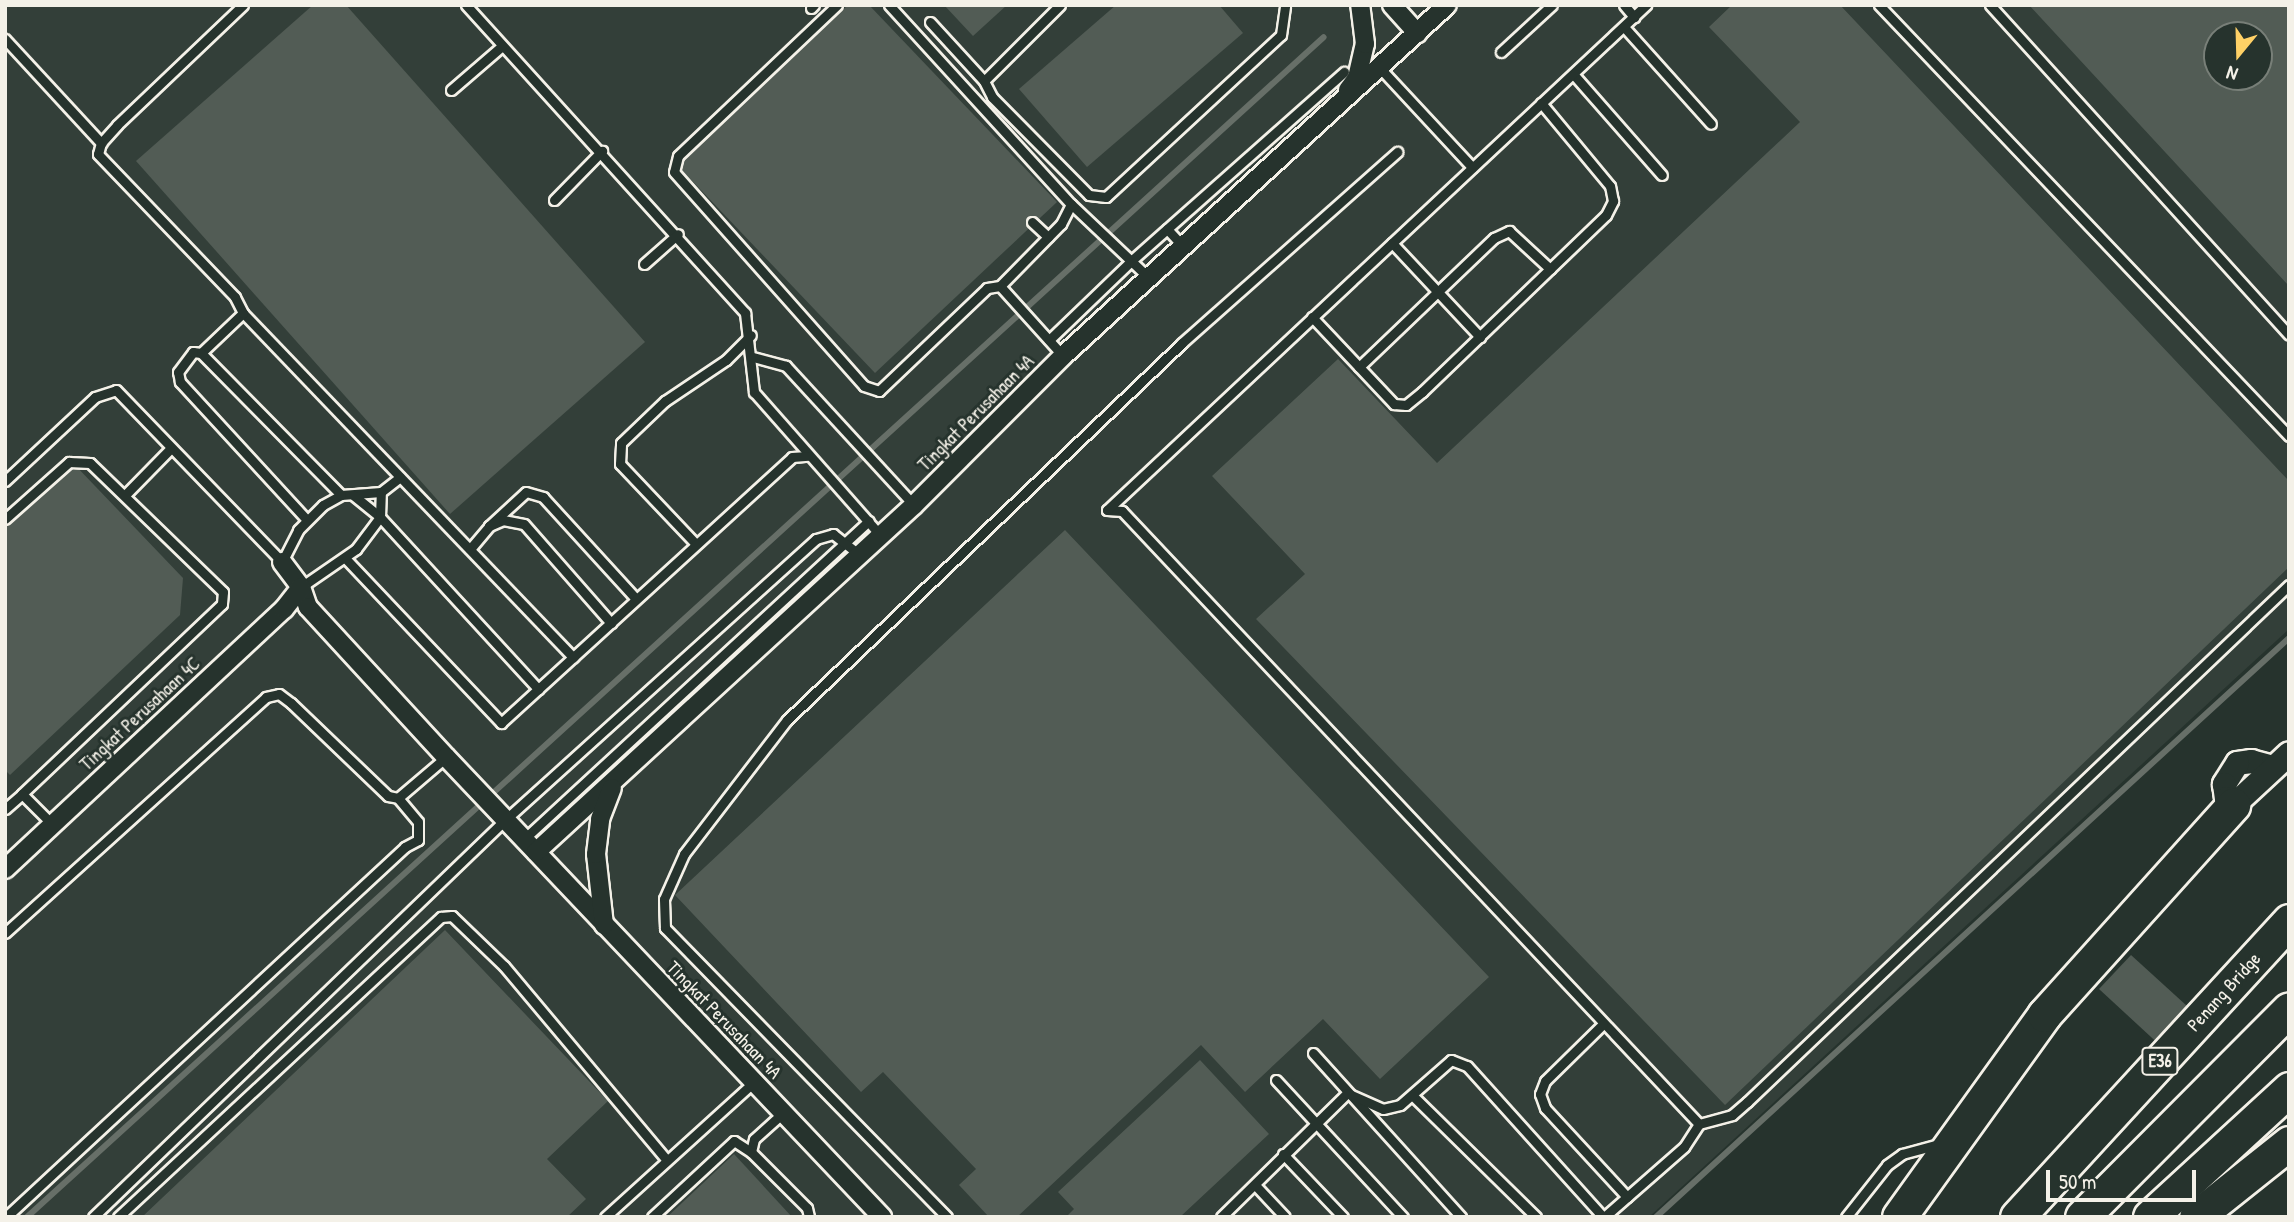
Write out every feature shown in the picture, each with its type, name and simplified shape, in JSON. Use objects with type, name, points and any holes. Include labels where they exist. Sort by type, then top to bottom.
[{"type":"highway","points":[[1899,1217],[1949,1143],[2043,1015],[2233,805]]},
{"type":"highway","name":"Penang Bridge","points":[[2018,1217],[2289,921]]},
{"type":"highway","points":[[2082,1217],[2289,1009]]},
{"type":"highway","points":[[2150,1217],[2289,1089]]},
{"type":"highway","points":[[2196,1217],[2289,1143]]},
{"type":"street","points":[[1335,107],[1357,78],[1365,44],[1360,5]]},
{"type":"street","points":[[1392,5],[1417,33]]},
{"type":"street","name":"Tingkat Perusahaan 4A","points":[[530,846],[637,764],[914,505],[1063,356],[1447,5]]},
{"type":"street","name":"Tingkat Perusahaan 4A","points":[[282,562],[301,587],[309,607],[446,757],[882,1217]]},
{"type":"street","name":"Tingkat Perusahaan 4C","points":[[5,869],[284,609],[301,587]]},
{"type":"street","points":[[2233,805],[2281,760]]},
{"type":"street","points":[[604,925],[596,854],[600,819],[611,789],[637,764]]},
{"type":"lane","points":[[243,5],[101,143],[99,154],[235,297],[243,313],[573,657]]},
{"type":"lane","points":[[466,5],[678,234],[745,313],[751,335],[754,392],[807,456],[825,469],[881,536]]},
{"type":"lane","points":[[837,5],[678,156],[674,172],[864,386],[879,391],[987,288],[1000,286],[1048,237],[1071,204]]},
{"type":"lane","points":[[888,5],[1071,204],[1149,278]]},
{"type":"lane","points":[[984,81],[1060,5]]},
{"type":"lane","points":[[930,22],[984,81],[992,97],[1089,195],[1106,197],[1281,35],[1285,5]]},
{"type":"lane","points":[[1502,52],[1552,5]]},
{"type":"lane","points":[[1624,5],[1634,17]]},
{"type":"lane","points":[[1646,5],[1107,510],[1122,511],[1699,1124]]},
{"type":"lane","points":[[1879,5],[2289,436]]},
{"type":"lane","points":[[1990,5],[2289,335]]},
{"type":"lane","points":[[1624,27],[1711,124]]},
{"type":"lane","points":[[5,39],[101,143]]},
{"type":"lane","points":[[451,90],[502,46]]},
{"type":"lane","points":[[1379,67],[1472,167]]},
{"type":"lane","points":[[1049,341],[1131,261],[1344,72]]},
{"type":"lane","points":[[1574,75],[1662,175]]},
{"type":"lane","points":[[1312,317],[1394,404],[1406,405],[1480,337],[1606,215],[1613,201],[1609,186],[1541,103]]},
{"type":"lane","points":[[1308,104],[1321,120]]},
{"type":"lane","points":[[554,200],[602,151]]},
{"type":"lane","points":[[947,1217],[665,928],[664,899],[684,854],[787,720],[1182,344],[1398,152]]},
{"type":"lane","points":[[1032,222],[1048,237]]},
{"type":"lane","points":[[1167,229],[1183,246]]},
{"type":"lane","points":[[1359,367],[1440,293],[1494,238],[1508,231],[1550,269]]},
{"type":"lane","points":[[644,264],[678,234]]},
{"type":"lane","points":[[1392,243],[1480,337]]},
{"type":"lane","points":[[1000,286],[1063,356]]},
{"type":"lane","points":[[201,354],[243,313]]},
{"type":"lane","points":[[695,543],[620,464],[621,443],[665,401],[726,360],[751,335]]},
{"type":"lane","points":[[307,520],[180,382],[178,372],[193,352],[201,354],[341,495]]},
{"type":"lane","points":[[753,357],[786,366],[914,505]]},
{"type":"lane","points":[[5,481],[95,397],[116,390],[170,449],[282,562],[307,520],[341,495],[381,492],[400,477]]},
{"type":"lane","points":[[126,494],[170,449]]},
{"type":"lane","points":[[346,559],[501,723],[792,457],[807,456]]},
{"type":"lane","points":[[5,519],[69,462],[90,463],[126,494],[223,592],[222,604],[5,809]]},
{"type":"lane","points":[[301,587],[346,559],[380,517],[381,492]]},
{"type":"lane","points":[[470,549],[489,526],[526,492],[543,497],[636,599]]},
{"type":"lane","points":[[354,495],[380,517],[538,689]]},
{"type":"lane","points":[[489,526],[503,520],[524,524],[611,623]]},
{"type":"lane","points":[[530,846],[869,521]]},
{"type":"lane","points":[[93,1217],[505,820],[816,539],[833,534],[848,541],[860,555]]},
{"type":"lane","points":[[1347,1093],[1383,1109],[1400,1105],[1451,1060],[1467,1066],[1604,1217],[1684,1147],[1699,1124],[1732,1115],[1747,1102],[2289,585]]},
{"type":"lane","points":[[5,933],[266,697],[279,694],[291,703],[388,796],[398,798],[418,822],[418,840],[405,847],[6,1217]]},
{"type":"lane","points":[[398,798],[446,757]]},
{"type":"lane","points":[[22,794],[53,825]]},
{"type":"lane","points":[[118,1217],[441,916],[452,916],[504,966],[667,1160]]},
{"type":"lane","points":[[1603,1024],[1545,1082],[1540,1094],[1545,1108],[1627,1196]]},
{"type":"lane","points":[[1313,1053],[1461,1217]]},
{"type":"lane","points":[[1276,1080],[1403,1217]]},
{"type":"lane","points":[[605,1217],[754,1082]]},
{"type":"lane","points":[[1222,1217],[1347,1093]]},
{"type":"lane","points":[[1412,1095],[1536,1217]]},
{"type":"lane","points":[[751,1152],[754,1139],[783,1113]]},
{"type":"lane","points":[[652,1217],[734,1141],[751,1152],[807,1208],[809,1217]]},
{"type":"lane","points":[[1846,1217],[1886,1165],[1902,1154],[1949,1143]]},
{"type":"lane","points":[[1283,1154],[1343,1217]]},
{"type":"lane","points":[[1256,1186],[1284,1217]]},
{"type":"shaded area","points":[[5,5],[2289,5],[2289,629],[1649,1217],[5,1217]]},
{"type":"building","points":[[313,5],[346,5],[645,342],[450,514],[136,161]]},
{"type":"building","points":[[848,5],[869,5],[1057,202],[875,373],[678,166]]},
{"type":"building","points":[[944,5],[1007,5],[973,36]]},
{"type":"building","points":[[1116,5],[1219,5],[1243,33],[1087,167],[1019,89]]},
{"type":"building","points":[[1732,5],[1840,5],[2289,481],[2289,567],[1725,1105],[1256,619],[1305,574],[1212,476],[1338,359],[1437,463],[1800,122],[1709,27]]},
{"type":"building","points":[[2029,5],[2289,5],[2289,286]]},
{"type":"building","points":[[74,464],[183,578],[180,615],[10,775],[5,770],[5,528]]},
{"type":"building","points":[[1065,530],[1489,977],[1380,1079],[1323,1019],[1245,1092],[1201,1045],[1017,1217],[989,1217],[959,1185],[976,1169],[883,1072],[861,1092],[675,895]]},
{"type":"building","points":[[445,930],[608,1101],[547,1159],[586,1199],[567,1217],[142,1217]]},
{"type":"building","points":[[2131,955],[2209,1026],[2177,1061],[2099,989]]},
{"type":"building","points":[[1200,1060],[1269,1134],[1180,1217],[1066,1217],[1074,1209],[1058,1192]]},
{"type":"building","points":[[734,1154],[792,1217],[667,1217]]},
{"type":"waterway","points":[[27,1217],[1324,37]]},
{"type":"waterway","points":[[1656,1217],[2289,638]]}]
